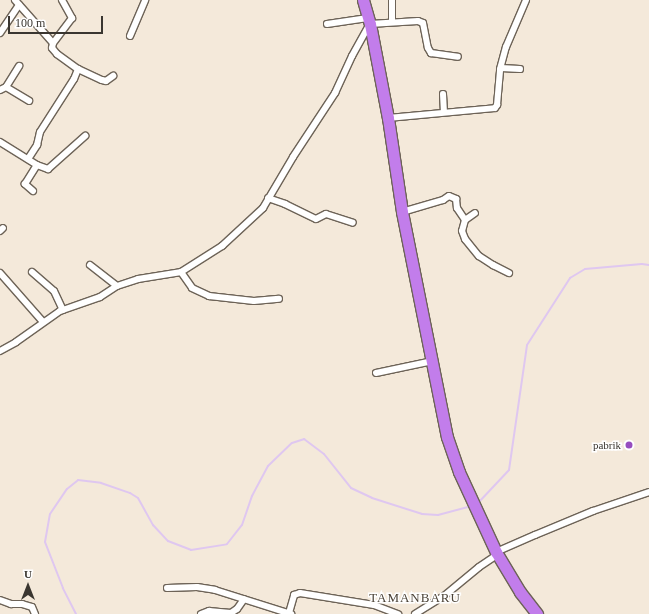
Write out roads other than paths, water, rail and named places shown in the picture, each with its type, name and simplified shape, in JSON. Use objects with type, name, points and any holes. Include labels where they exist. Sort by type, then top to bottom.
[{"type":"highway","points":[[362,0],[369,21],[388,118],[402,212],[447,437],[469,496],[497,554],[516,586],[537,614]]},
{"type":"street","points":[[62,0],[72,18],[53,43],[52,48],[57,54],[78,69],[106,81],[113,76]]},
{"type":"street","points":[[130,36],[145,0]]},
{"type":"street","points":[[392,0],[392,22]]},
{"type":"street","points":[[388,118],[495,108],[497,105],[501,68],[506,47],[526,0]]},
{"type":"street","points":[[0,33],[17,2],[53,43]]},
{"type":"street","points":[[327,24],[413,20],[423,23],[428,48],[431,53],[458,57]]},
{"type":"street","points":[[0,351],[63,310],[100,297],[117,286],[138,279],[181,272],[222,246],[259,212],[335,93],[369,21]]},
{"type":"street","points":[[19,66],[3,88],[29,101]]},
{"type":"street","points":[[501,68],[520,69]]},
{"type":"street","points":[[28,159],[37,145],[40,132],[74,79],[78,69]]},
{"type":"street","points":[[443,94],[444,112]]},
{"type":"street","points":[[0,143],[37,165],[48,169],[85,136]]},
{"type":"street","points":[[33,191],[25,184],[37,165]]},
{"type":"street","points":[[402,212],[453,196],[456,198],[457,208],[465,220]]},
{"type":"street","points":[[268,198],[285,204],[316,219],[326,214],[354,223]]},
{"type":"street","points":[[475,213],[465,220],[462,231],[465,239],[479,256],[493,266],[509,273]]},
{"type":"street","points":[[90,265],[117,286]]},
{"type":"street","points":[[32,272],[54,291],[63,310]]},
{"type":"street","points":[[181,272],[192,288],[209,296],[254,301],[279,299]]},
{"type":"street","points":[[0,273],[43,322]]},
{"type":"street","points":[[376,373],[433,361]]},
{"type":"street","points":[[415,614],[444,596],[497,554],[578,517],[649,492]]},
{"type":"street","points":[[167,588],[196,587],[215,590],[290,613],[294,595],[300,593],[356,601],[374,605],[398,614]]},
{"type":"street","points":[[201,614],[209,611],[231,613],[237,609],[244,599]]},
{"type":"street","points":[[0,600],[11,604],[22,604],[32,607],[35,614]]},
{"type":"waterway","points":[[478,503],[509,470],[527,345],[570,278],[585,269],[642,264],[649,265]]},
{"type":"waterway","points":[[76,614],[63,588],[45,542],[50,514],[67,489],[78,480],[101,483],[130,493],[138,498],[153,525],[168,541],[191,550],[227,544],[242,525],[252,496],[268,466],[292,443],[304,439],[324,454],[351,488],[372,498],[422,514],[438,515],[471,506]]},
{"type":"place","name":"pabrik","points":[[629,445]]},
{"type":"district","name":"TAMANBARU","points":[[415,598]]}]
